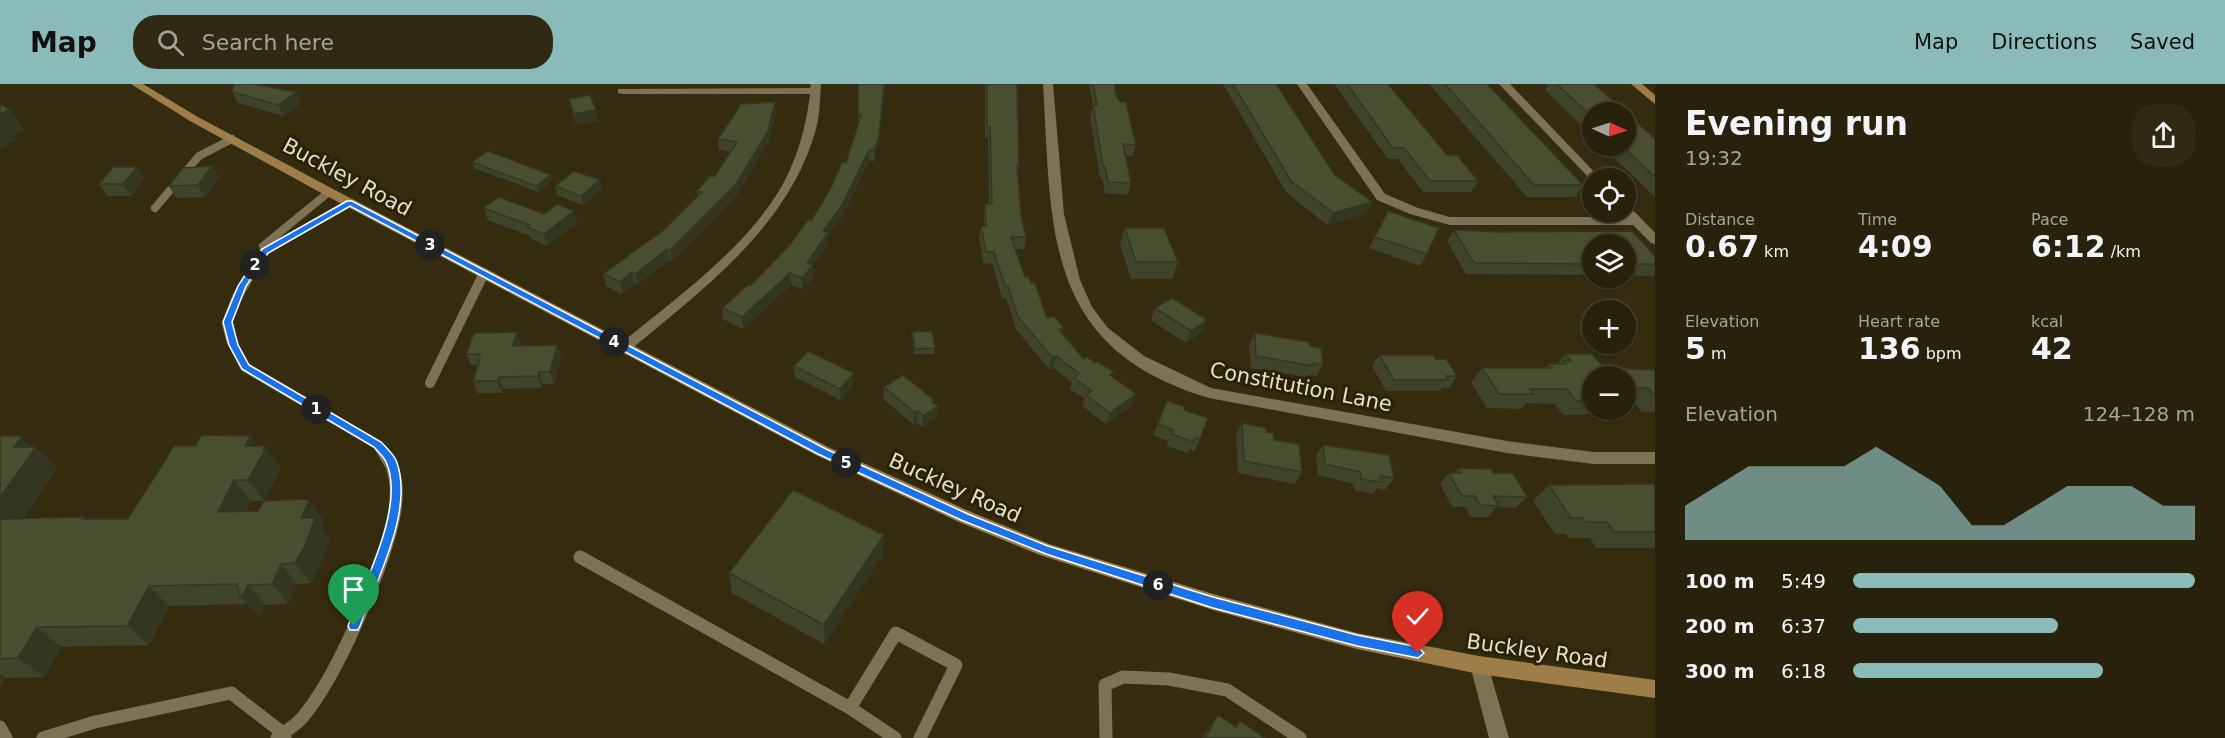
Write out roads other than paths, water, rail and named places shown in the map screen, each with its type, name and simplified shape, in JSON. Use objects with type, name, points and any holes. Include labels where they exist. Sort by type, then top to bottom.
[{"type":"street","name":"Buckley Road","points":[[136,84],[329,192],[822,452],[964,517],[1046,550],[1213,603],[1323,632],[1479,665],[1655,689]]},
{"type":"street","name":"Constitution Lane","points":[[1048,84],[1060,231],[1082,303],[1103,331],[1135,356],[1168,376],[1209,393],[1507,447],[1594,458],[1655,458]]},
{"type":"street","points":[[1302,84],[1381,197],[1413,212],[1450,221],[1637,221],[1655,240]]},
{"type":"street","points":[[1504,84],[1585,168]]},
{"type":"street","points":[[1636,84],[1655,100]]},
{"type":"street","points":[[622,91],[816,88],[809,138],[801,161],[780,198],[760,225],[723,263],[624,348]]},
{"type":"street","points":[[1479,665],[1499,738]]},
{"type":"lane","points":[[155,208],[199,156],[232,139]]},
{"type":"lane","points":[[265,251],[263,246],[329,192]]},
{"type":"lane","points":[[43,738],[95,722],[231,693],[282,736],[302,717],[329,675],[354,626],[392,524],[398,490],[391,460],[378,445],[245,367],[233,345],[227,322],[242,286],[265,251],[350,203]]},
{"type":"lane","points":[[430,383],[471,295],[484,273]]},
{"type":"lane","points":[[580,557],[850,708],[895,738]]},
{"type":"lane","points":[[850,708],[896,633],[956,665],[920,738]]},
{"type":"lane","points":[[1106,738],[1105,685],[1123,677],[1169,679],[1227,690],[1300,738]]},
{"type":"lane","points":[[0,727],[6,738]]}]
